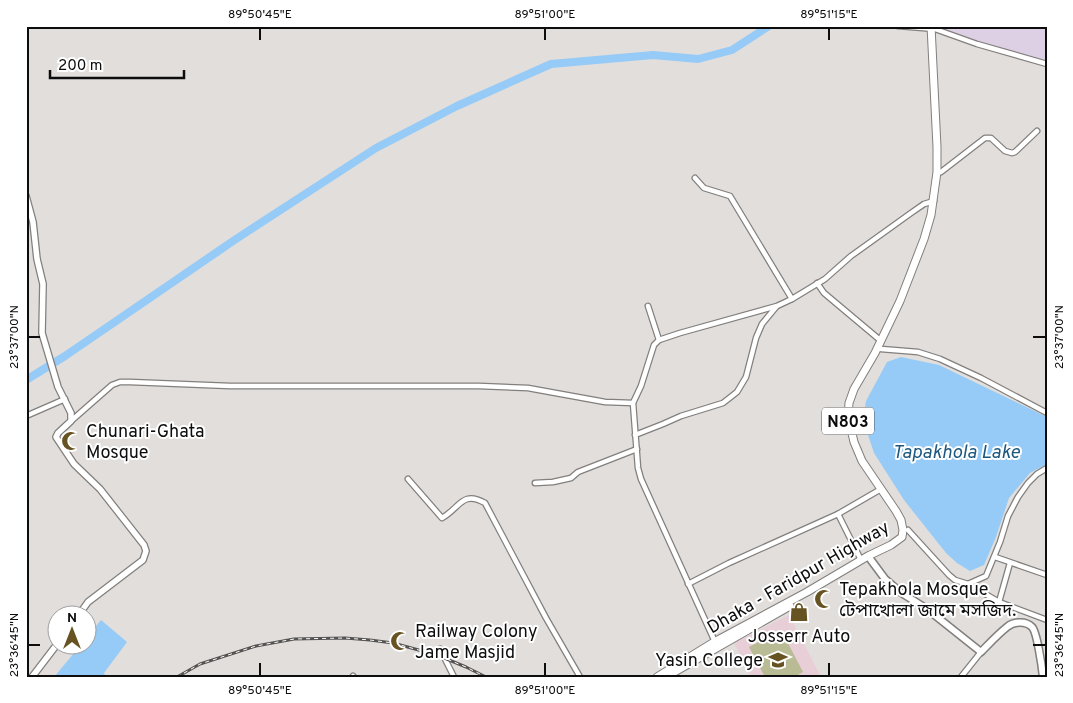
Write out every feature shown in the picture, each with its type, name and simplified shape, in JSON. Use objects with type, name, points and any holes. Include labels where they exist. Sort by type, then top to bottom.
[{"type":"highway","name":"Dhaka - Faridpur Highway","points":[[915,268],[931,215],[937,172],[937,117],[933,28]]},
{"type":"highway","name":"Dhaka - Faridpur Highway","points":[[656,677],[674,669],[808,594],[891,545],[902,536],[901,520],[896,510],[862,460],[848,416],[849,403],[854,389],[900,301],[935,216],[941,147],[937,117]]},
{"type":"highway","name":"Dhaka - Faridpur Highway","points":[[867,558],[893,548],[905,540],[908,530],[908,526],[899,508],[855,441],[851,416],[858,391],[880,349],[882,338]]},
{"type":"highway","name":"Dhaka - Faridpur Highway","points":[[666,677],[674,669]]},
{"type":"main road","points":[[867,558],[885,579],[900,592],[927,609],[981,652],[1007,627],[1019,622],[1032,626],[1043,677]]},
{"type":"street","points":[[898,26],[933,28],[977,44],[1047,64]]},
{"type":"street","points":[[940,172],[985,138],[991,138],[1008,153],[1012,153],[1037,131]]},
{"type":"street","points":[[695,178],[704,188],[730,196],[792,299]]},
{"type":"street","points":[[26,196],[33,222],[37,259],[43,284],[42,333],[58,387],[71,413],[71,421]]},
{"type":"street","points":[[716,645],[641,479],[638,468],[633,403],[654,344],[660,340],[719,321],[776,306],[792,299],[824,279],[851,256],[911,212],[924,204],[934,201]]},
{"type":"street","points":[[818,283],[824,293],[882,338]]},
{"type":"street","points":[[648,306],[660,340]]},
{"type":"street","points":[[636,435],[681,416],[723,403],[737,392],[746,377],[762,324],[776,306]]},
{"type":"street","points":[[880,349],[918,352],[940,359],[981,378],[1047,413]]},
{"type":"street","points":[[85,606],[143,560],[146,552],[144,545],[134,531],[100,490],[74,464],[56,437],[58,433],[112,385],[120,382],[230,386],[479,386],[528,388],[605,402],[633,403]]},
{"type":"street","points":[[26,416],[65,399]]},
{"type":"street","points":[[535,483],[571,478],[578,472],[637,449]]},
{"type":"street","points":[[968,584],[986,576],[1008,516],[1018,497],[1028,483],[1047,468]]},
{"type":"street","points":[[408,479],[442,518],[464,500],[470,498],[477,499],[485,503],[546,618],[580,677]]},
{"type":"street","points":[[688,584],[729,563],[838,514],[881,489]]},
{"type":"street","points":[[838,514],[867,558]]},
{"type":"street","points":[[908,530],[955,580],[968,584],[998,602],[1047,620]]},
{"type":"street","points":[[994,557],[1047,575]]},
{"type":"street","points":[[998,602],[1010,562]]},
{"type":"street","points":[[440,649],[454,677]]},
{"type":"street","points":[[961,677],[981,652]]},
{"type":"street","points":[[32,677],[48,656]]},
{"type":"shaded area","points":[[938,26],[1047,26],[1047,63],[938,29]]},
{"type":"shaded area","name":"Yasin College","points":[[789,615],[821,677],[751,677],[734,643]]},
{"type":"green space","points":[[781,630],[803,672],[794,677],[765,677],[749,647]]},
{"type":"water","name":"Tapakhola Lake","points":[[901,357],[939,365],[1047,417],[1047,464],[1030,473],[1009,498],[984,565],[970,571],[946,553],[904,500],[874,453],[863,420],[866,401],[887,362]]},
{"type":"water","points":[[101,620],[127,642],[104,673],[106,677],[54,677],[72,656],[98,656],[98,624]]},
{"type":"waterway","points":[[26,380],[65,356],[236,239],[376,148],[457,106],[551,64],[653,55],[698,59],[732,50],[769,26]]},
{"type":"railway","points":[[177,677],[200,664],[256,646],[294,639],[345,638],[393,643],[437,655],[486,677]]},
{"type":"place","name":"Chunari-Ghata Mosque","points":[[71,441]]},
{"type":"place","name":"Tepakhola Mosque টেপাখোলা জামে মসজিদ.","points":[[824,599]]},
{"type":"place","name":"Josserr Auto","points":[[799,612]]},
{"type":"place","name":"Railway Colony Jame Masjid","points":[[400,641]]},
{"type":"place","name":"Yasin College","points":[[778,660]]}]
